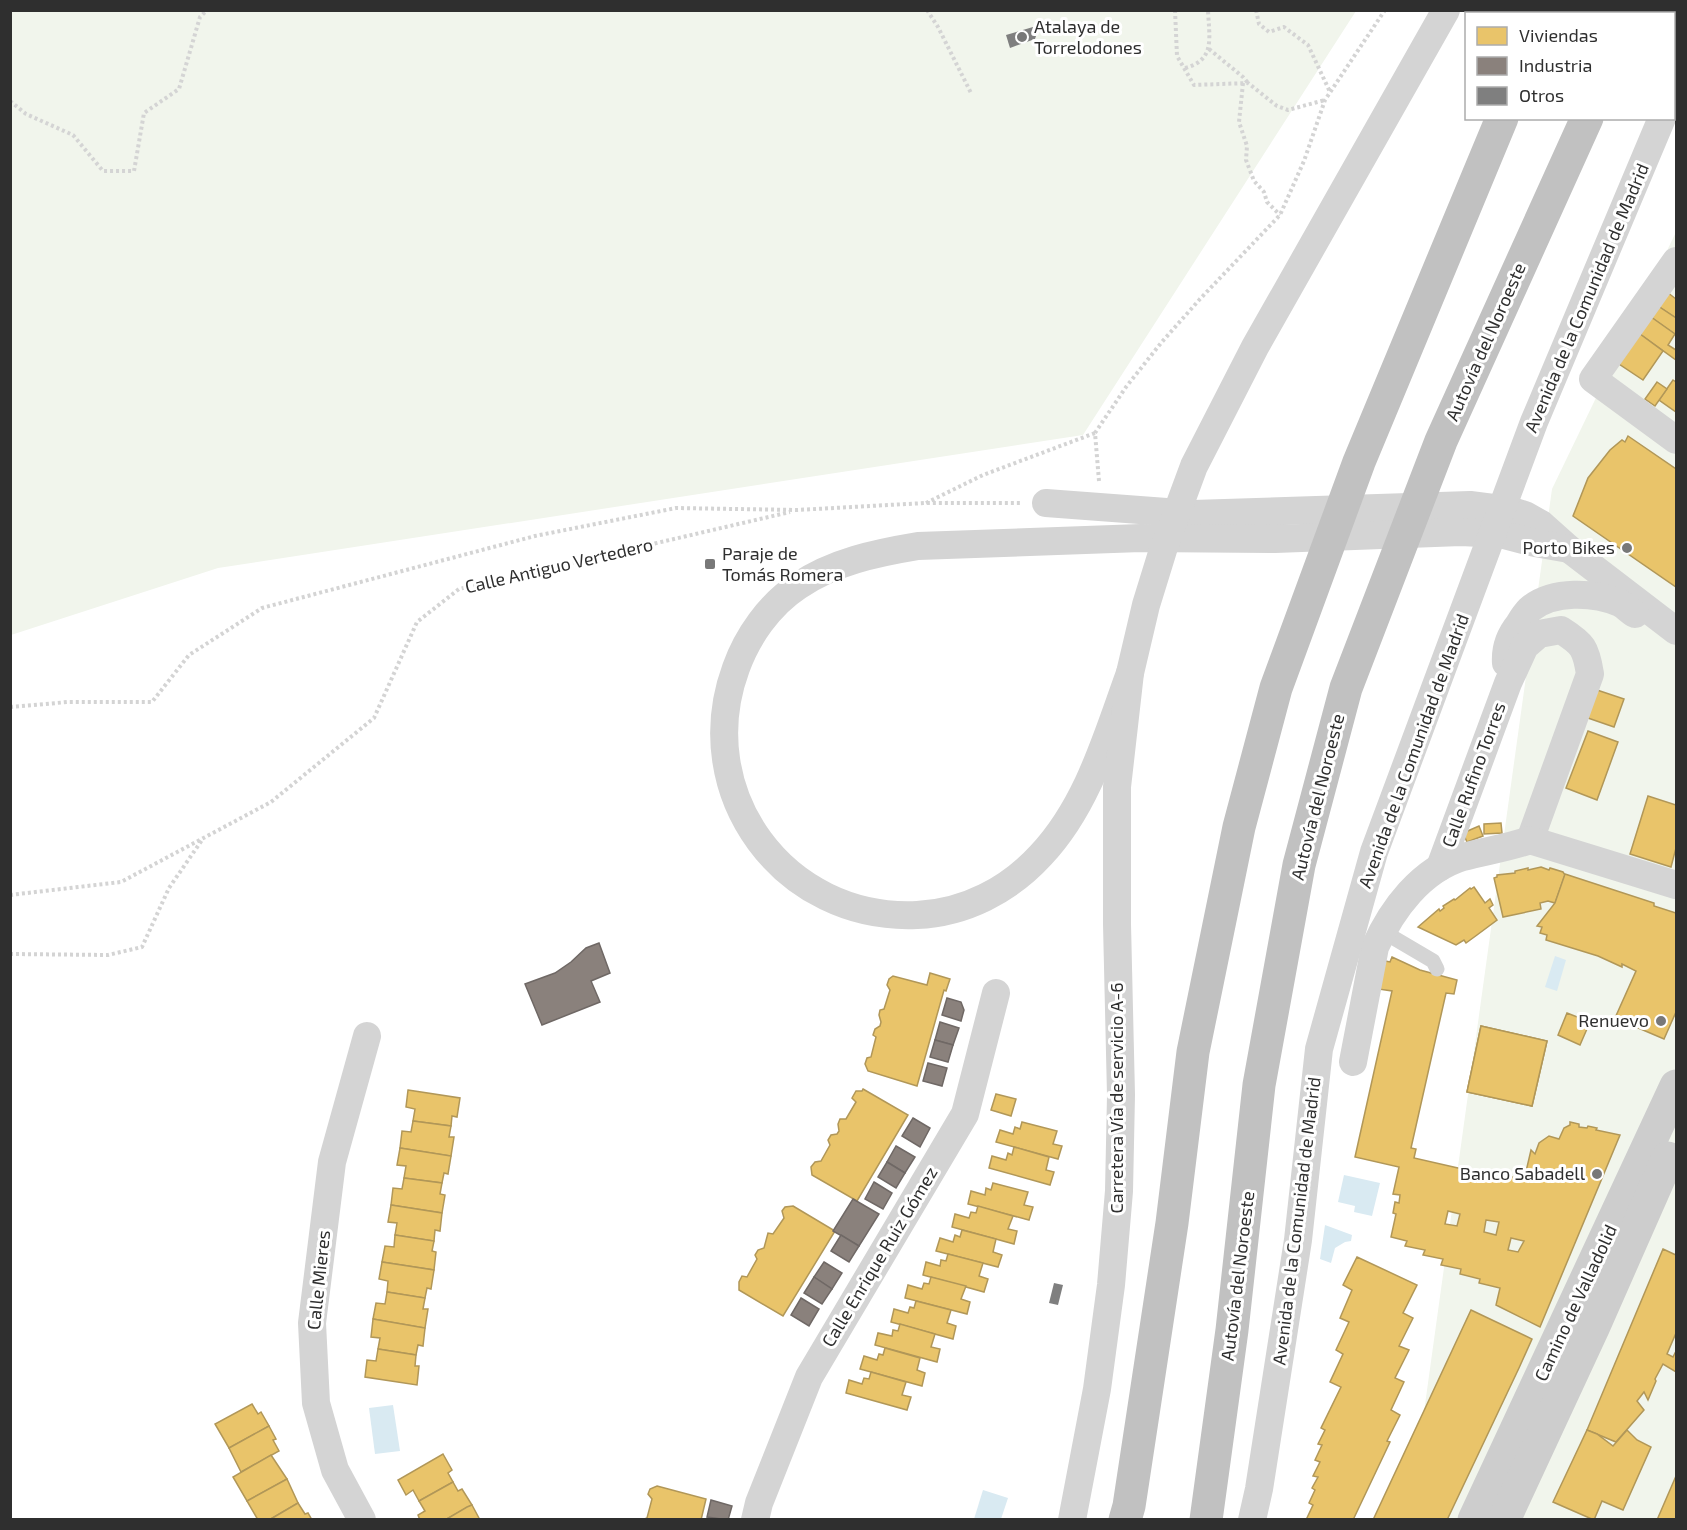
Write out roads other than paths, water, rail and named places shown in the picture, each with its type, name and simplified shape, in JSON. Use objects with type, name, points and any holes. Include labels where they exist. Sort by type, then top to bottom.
[{"type":"highway","points":[[1125,1520],[1172,1223],[1192,1052],[1239,827],[1276,688],[1359,462],[1501,120]]},
{"type":"highway","name":"Autovía del Noroeste","points":[[1206,1520],[1232,1330],[1259,1085],[1299,865],[1346,688],[1442,441],[1586,120]]},
{"type":"street","points":[[1446,10],[1255,346],[1194,466],[1163,550],[1149,594],[1130,674],[1094,770],[1073,814],[1042,854],[1019,877],[998,891],[962,907],[931,914],[896,915],[854,909],[826,898],[797,880],[766,851],[755,837],[730,784],[724,750],[724,718],[730,685],[741,653],[758,626],[777,604],[797,587],[847,562],[918,546],[1141,538],[1275,539],[1461,532],[1500,534],[1569,549]]},
{"type":"street","name":"Avenida de la Comunidad de Madrid","points":[[1252,1520],[1261,1477],[1298,1240],[1319,1049],[1374,852],[1534,422],[1661,120]]},
{"type":"street","points":[[1677,261],[1593,379],[1677,440]]},
{"type":"street","points":[[1046,503],[1193,514],[1470,505],[1509,510],[1525,515],[1541,524],[1569,549],[1677,631]]},
{"type":"street","name":"Calle Rufino Torres","points":[[1508,682],[1505,651],[1516,628],[1531,609],[1555,598],[1572,594],[1621,603],[1660,634],[1677,636]]},
{"type":"street","name":"Calle Rufino Torres","points":[[1353,1062],[1375,947],[1382,931],[1403,898],[1440,867],[1461,858],[1530,840],[1590,674],[1587,655],[1580,642],[1561,630],[1539,634],[1525,646],[1508,682],[1440,867]]},
{"type":"street","name":"Carretera Vía de servicio A-6","points":[[1072,1520],[1079,1493],[1100,1366],[1111,1284],[1119,1191],[1121,1095],[1117,788],[1130,674]]},
{"type":"street","points":[[1530,840],[1677,885]]},
{"type":"street","name":"Calle Enrique Ruiz Gómez","points":[[755,1520],[759,1503],[809,1377],[965,1114],[996,993]]},
{"type":"street","name":"Calle Mieres","points":[[362,1520],[335,1470],[316,1404],[312,1323],[332,1162],[367,1036]]},
{"type":"street","name":"Camino de Valladolid","points":[[1474,1520],[1677,1086]]},
{"type":"street","name":"Camino de Valladolid","points":[[1504,1520],[1677,1139]]},
{"type":"lane","points":[[1382,931],[1433,961],[1437,969]]},
{"type":"place","name":"Atalaya de Torrelodones","points":[[1022,37]]},
{"type":"place","name":"Porto Bikes","points":[[1627,548]]},
{"type":"place","name":"Paraje de Tomás Romera","points":[[710,564]]},
{"type":"place","name":"Renuevo","points":[[1661,1021]]},
{"type":"place","name":"Banco Sabadell","points":[[1597,1174]]}]
